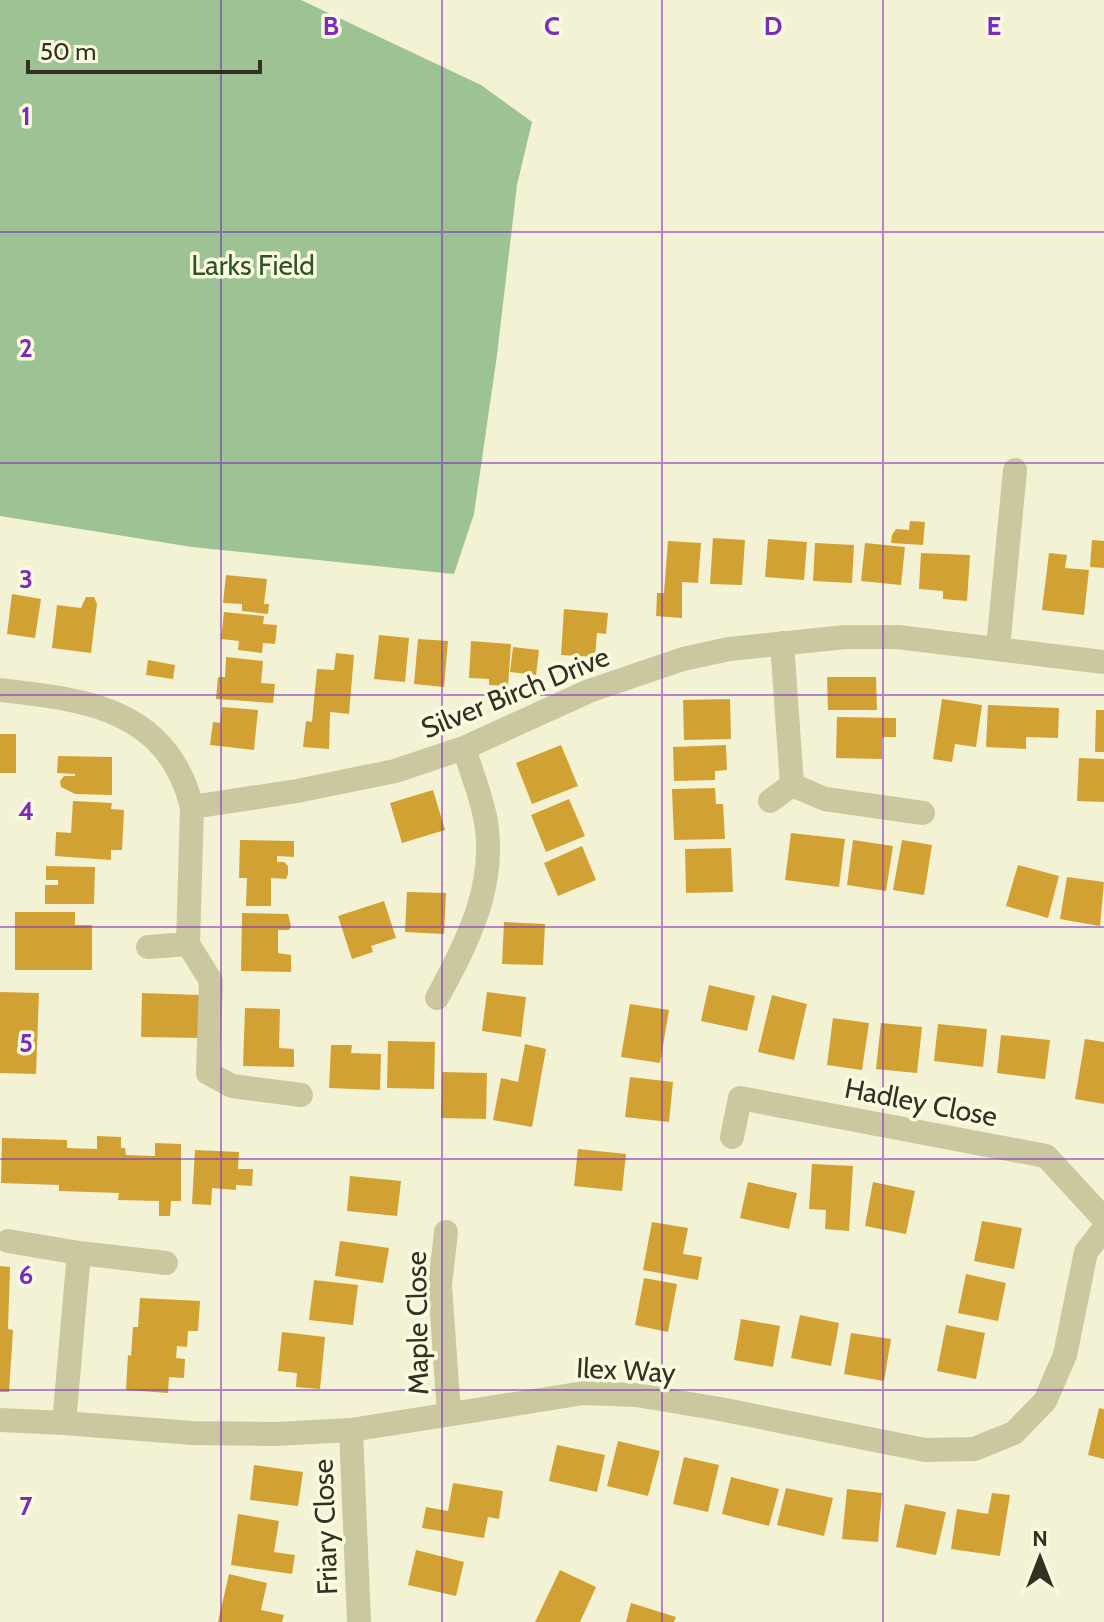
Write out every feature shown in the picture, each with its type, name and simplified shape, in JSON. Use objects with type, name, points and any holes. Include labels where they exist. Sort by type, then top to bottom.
[{"type":"street","points":[[998,648],[1015,470]]},
{"type":"street","name":"Silver Birch Drive","points":[[192,807],[297,791],[395,771],[464,748],[589,691],[683,659],[729,649],[845,637],[897,637],[1104,662]]},
{"type":"street","points":[[782,643],[792,785]]},
{"type":"street","points":[[0,690],[85,701],[116,711],[156,742],[177,765],[186,782],[192,807],[188,944],[211,981],[208,1073],[232,1086],[301,1095]]},
{"type":"street","points":[[437,998],[469,940],[487,879],[484,811],[464,748]]},
{"type":"street","points":[[770,801],[792,785]]},
{"type":"street","points":[[792,785],[825,799],[923,813]]},
{"type":"street","points":[[148,947],[188,944]]},
{"type":"street","name":"Hadley Close","points":[[732,1137],[740,1098],[1046,1156],[1104,1219]]},
{"type":"street","name":"Ilex Way","points":[[0,1420],[192,1433],[276,1434],[351,1430],[584,1393],[636,1395],[925,1450],[974,1449],[1014,1433],[1045,1401],[1065,1355],[1086,1252],[1104,1229]]},
{"type":"street","name":"Maple Close","points":[[446,1232],[440,1285],[449,1413]]},
{"type":"street","points":[[8,1241],[166,1263]]},
{"type":"street","points":[[64,1423],[79,1253]]},
{"type":"street","name":"Friary Close","points":[[351,1430],[359,1622]]},
{"type":"green space","name":"Larks Field","points":[[0,0],[301,0],[481,85],[532,122],[517,185],[474,514],[454,574],[192,547],[0,516]]},
{"type":"building","points":[[910,521],[925,522],[923,545],[891,543],[896,529],[909,530]]},
{"type":"building","points":[[713,538],[745,540],[742,585],[710,584]]},
{"type":"building","points":[[768,539],[807,542],[804,580],[765,577]]},
{"type":"building","points":[[1092,540],[1104,541],[1104,568],[1090,567]]},
{"type":"building","points":[[668,541],[701,543],[698,583],[682,582],[682,618],[656,616],[657,593],[664,593]]},
{"type":"building","points":[[815,543],[854,545],[852,583],[813,581]]},
{"type":"building","points":[[865,543],[905,547],[901,585],[861,581]]},
{"type":"building","points":[[921,553],[970,555],[967,601],[943,599],[943,591],[919,589]]},
{"type":"building","points":[[1049,553],[1067,555],[1065,568],[1089,570],[1084,615],[1042,610]]},
{"type":"building","points":[[226,575],[267,579],[264,604],[269,604],[268,614],[242,611],[242,604],[223,603]]},
{"type":"building","points":[[12,594],[41,599],[35,638],[7,634]]},
{"type":"building","points":[[86,597],[94,597],[97,604],[91,653],[52,648],[57,605],[81,608]]},
{"type":"building","points":[[564,609],[608,613],[606,634],[597,633],[595,657],[561,655]]},
{"type":"building","points":[[224,612],[264,616],[263,624],[277,625],[275,644],[263,643],[262,653],[238,650],[239,641],[221,639]]},
{"type":"building","points":[[379,635],[409,638],[405,682],[374,679]]},
{"type":"building","points":[[418,639],[448,641],[444,687],[414,684]]},
{"type":"building","points":[[471,641],[511,644],[508,686],[489,685],[489,679],[469,678]]},
{"type":"building","points":[[513,647],[539,650],[536,675],[510,672]]},
{"type":"building","points":[[336,653],[354,655],[349,714],[330,712],[329,749],[303,747],[306,721],[312,722],[317,669],[334,670]]},
{"type":"building","points":[[226,657],[263,661],[261,683],[275,684],[273,703],[216,699],[218,677],[225,677]]},
{"type":"building","points":[[148,660],[175,665],[173,679],[146,675]]},
{"type":"building","points":[[827,677],[876,677],[877,710],[828,710]]},
{"type":"building","points":[[730,699],[731,739],[684,740],[683,700]]},
{"type":"building","points":[[942,699],[982,705],[976,747],[955,744],[952,762],[933,759]]},
{"type":"building","points":[[988,705],[1059,708],[1058,738],[1026,737],[1026,749],[986,747]]},
{"type":"building","points":[[222,707],[258,710],[254,750],[210,745],[213,722],[220,723]]},
{"type":"building","points":[[1096,710],[1104,710],[1104,752],[1095,752]]},
{"type":"building","points":[[837,717],[896,718],[896,737],[882,737],[882,759],[836,758]]},
{"type":"building","points":[[0,734],[16,734],[16,773],[0,773]]},
{"type":"building","points":[[561,745],[578,786],[532,804],[516,763]]},
{"type":"building","points":[[726,745],[727,770],[715,771],[715,780],[674,781],[673,747]]},
{"type":"building","points":[[58,756],[112,757],[112,795],[75,794],[61,787],[60,781],[64,776],[75,774],[57,773]]},
{"type":"building","points":[[1079,758],[1104,759],[1104,802],[1077,801]]},
{"type":"building","points":[[715,788],[716,804],[723,804],[725,839],[674,840],[672,789]]},
{"type":"building","points":[[433,790],[445,830],[402,843],[390,803]]},
{"type":"building","points":[[569,799],[585,836],[546,852],[531,815]]},
{"type":"building","points":[[73,801],[112,803],[111,809],[124,810],[122,850],[111,850],[111,860],[55,856],[56,832],[71,833]]},
{"type":"building","points":[[791,833],[845,839],[839,887],[785,880]]},
{"type":"building","points":[[240,840],[294,841],[294,857],[277,856],[277,862],[288,866],[288,874],[286,879],[271,878],[271,906],[246,906],[247,878],[239,878]]},
{"type":"building","points":[[853,840],[893,846],[886,891],[847,885]]},
{"type":"building","points":[[902,840],[932,845],[924,895],[893,890]]},
{"type":"building","points":[[582,846],[596,880],[558,896],[544,863]]},
{"type":"building","points":[[731,848],[733,892],[686,893],[685,849]]},
{"type":"building","points":[[1018,865],[1059,876],[1048,918],[1006,906]]},
{"type":"building","points":[[46,866],[95,867],[94,904],[45,904],[45,885],[58,885],[58,880],[46,880]]},
{"type":"building","points":[[1067,877],[1104,882],[1100,926],[1060,919]]},
{"type":"building","points":[[407,892],[446,893],[444,934],[405,932]]},
{"type":"building","points":[[384,901],[396,938],[371,946],[373,952],[352,959],[338,916]]},
{"type":"building","points":[[15,912],[75,912],[75,925],[92,925],[92,970],[15,970]]},
{"type":"building","points":[[242,913],[288,914],[291,926],[289,930],[278,930],[278,953],[291,955],[291,972],[241,971]]},
{"type":"building","points":[[504,922],[545,924],[543,965],[502,964]]},
{"type":"building","points":[[709,985],[755,996],[747,1031],[701,1021]]},
{"type":"building","points":[[0,992],[39,993],[36,1074],[0,1073]]},
{"type":"building","points":[[487,992],[526,997],[521,1037],[482,1031]]},
{"type":"building","points":[[142,993],[200,995],[199,1038],[141,1037]]},
{"type":"building","points":[[772,995],[807,1004],[794,1060],[758,1052]]},
{"type":"building","points":[[630,1004],[669,1010],[660,1063],[621,1057]]},
{"type":"building","points":[[245,1008],[280,1009],[279,1048],[294,1049],[294,1067],[243,1066]]},
{"type":"building","points":[[833,1018],[869,1023],[862,1070],[827,1065]]},
{"type":"building","points":[[881,1023],[922,1027],[917,1073],[876,1069]]},
{"type":"building","points":[[938,1024],[987,1029],[983,1067],[934,1061]]},
{"type":"building","points":[[1001,1035],[1050,1040],[1045,1079],[997,1073]]},
{"type":"building","points":[[1085,1039],[1104,1042],[1104,1104],[1075,1099]]},
{"type":"building","points":[[388,1041],[435,1042],[434,1089],[387,1088]]},
{"type":"building","points":[[525,1044],[546,1049],[532,1127],[493,1120],[501,1078],[518,1082]]},
{"type":"building","points":[[331,1045],[352,1045],[351,1053],[381,1054],[380,1090],[329,1088]]},
{"type":"building","points":[[442,1072],[487,1073],[486,1119],[441,1118]]},
{"type":"building","points":[[630,1077],[673,1082],[669,1122],[625,1117]]},
{"type":"building","points":[[97,1136],[121,1137],[121,1148],[125,1148],[126,1155],[155,1156],[155,1143],[181,1144],[181,1201],[171,1201],[170,1216],[159,1216],[159,1201],[118,1200],[119,1193],[59,1191],[59,1185],[1,1183],[2,1138],[67,1140],[67,1148],[97,1149]]},
{"type":"building","points":[[578,1149],[626,1154],[622,1191],[574,1186]]},
{"type":"building","points":[[195,1150],[239,1152],[238,1169],[253,1169],[252,1186],[236,1185],[236,1190],[212,1188],[211,1205],[192,1204]]},
{"type":"building","points":[[812,1164],[853,1166],[849,1231],[825,1229],[826,1210],[809,1209]]},
{"type":"building","points":[[350,1176],[401,1181],[397,1216],[347,1211]]},
{"type":"building","points":[[748,1182],[797,1193],[789,1229],[740,1218]]},
{"type":"building","points":[[873,1182],[915,1191],[906,1234],[865,1226]]},
{"type":"building","points":[[982,1221],[1022,1228],[1014,1269],[974,1261]]},
{"type":"building","points":[[652,1222],[688,1228],[683,1254],[702,1257],[698,1280],[643,1270]]},
{"type":"building","points":[[340,1241],[389,1248],[383,1283],[335,1276]]},
{"type":"building","points":[[0,1266],[10,1267],[8,1329],[13,1330],[9,1392],[0,1392]]},
{"type":"building","points":[[966,1274],[1006,1283],[998,1321],[958,1313]]},
{"type":"building","points":[[644,1278],[677,1284],[668,1332],[635,1325]]},
{"type":"building","points":[[314,1280],[358,1285],[353,1325],[309,1320]]},
{"type":"building","points":[[140,1298],[200,1301],[198,1331],[188,1331],[187,1347],[177,1346],[176,1358],[185,1359],[184,1378],[169,1377],[168,1393],[126,1390],[128,1355],[131,1356],[133,1327],[138,1327]]},
{"type":"building","points":[[800,1315],[839,1323],[831,1366],[791,1358]]},
{"type":"building","points":[[741,1319],[780,1326],[773,1367],[734,1360]]},
{"type":"building","points":[[946,1325],[985,1333],[976,1379],[937,1371]]},
{"type":"building","points":[[282,1332],[325,1337],[320,1389],[296,1387],[297,1373],[278,1371]]},
{"type":"building","points":[[851,1333],[891,1339],[884,1381],[844,1374]]},
{"type":"building","points":[[1099,1408],[1104,1409],[1104,1459],[1088,1455]]},
{"type":"building","points":[[618,1441],[660,1451],[648,1496],[607,1486]]},
{"type":"building","points":[[557,1445],[605,1455],[597,1492],[549,1481]]},
{"type":"building","points":[[684,1457],[719,1465],[708,1512],[673,1504]]},
{"type":"building","points":[[254,1465],[303,1472],[298,1506],[250,1500]]},
{"type":"building","points":[[731,1477],[779,1489],[769,1526],[722,1514]]},
{"type":"building","points":[[453,1483],[503,1491],[499,1519],[488,1517],[484,1538],[422,1528],[426,1507],[448,1511]]},
{"type":"building","points":[[786,1488],[833,1498],[824,1536],[777,1525]]},
{"type":"building","points":[[847,1489],[882,1493],[878,1542],[842,1539]]},
{"type":"building","points":[[992,1493],[1010,1495],[1000,1556],[951,1549],[957,1509],[988,1514]]},
{"type":"building","points":[[905,1504],[946,1512],[936,1555],[896,1547]]},
{"type":"building","points":[[238,1514],[279,1521],[274,1552],[295,1555],[292,1574],[231,1565]]},
{"type":"building","points":[[416,1550],[464,1562],[456,1596],[408,1585]]},
{"type":"building","points":[[560,1570],[596,1587],[580,1622],[535,1622]]},
{"type":"building","points":[[229,1574],[267,1583],[261,1610],[284,1615],[282,1622],[218,1622]]},
{"type":"building","points":[[631,1603],[676,1617],[674,1622],[626,1622]]}]
